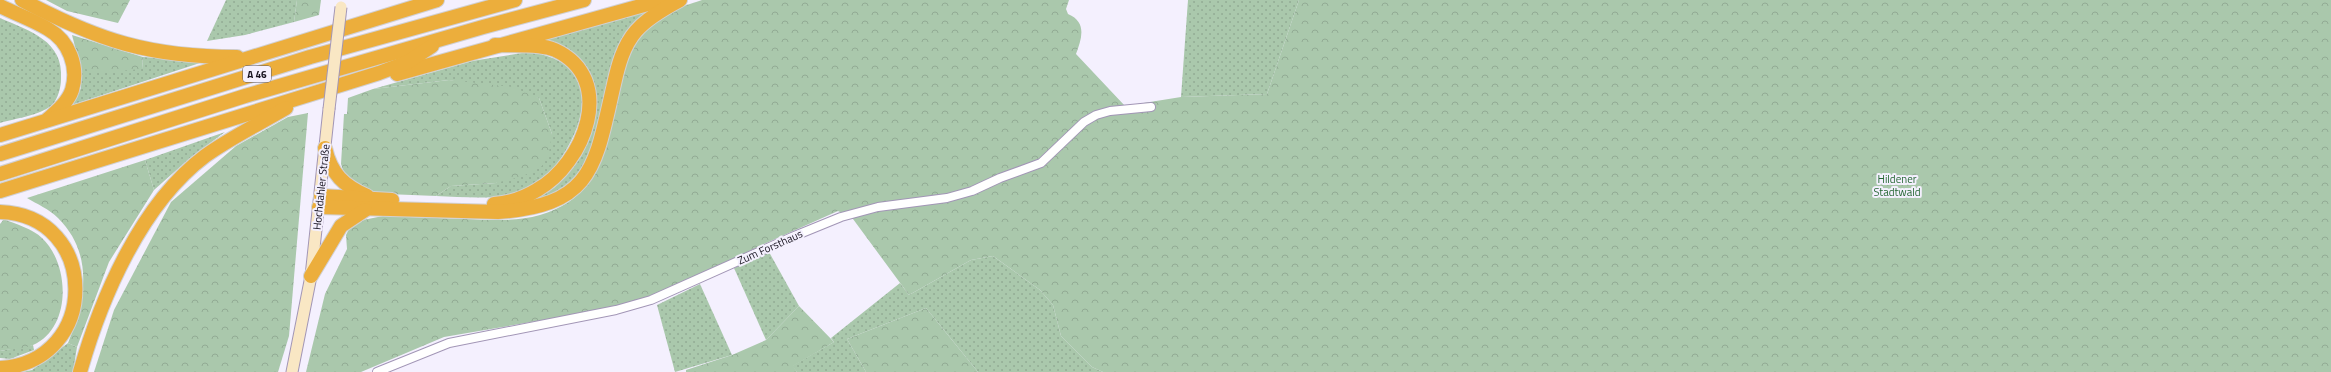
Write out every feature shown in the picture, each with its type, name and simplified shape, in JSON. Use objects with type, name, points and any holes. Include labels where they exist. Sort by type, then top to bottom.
[{"type":"highway","points":[[22,0],[71,25],[131,46],[178,55],[251,57]]},
{"type":"highway","points":[[0,135],[437,0]]},
{"type":"highway","name":"A 46","points":[[0,154],[310,57],[515,0]]},
{"type":"highway","name":"A 46","points":[[0,174],[246,96],[448,37],[584,0]]},
{"type":"highway","points":[[240,116],[289,106],[495,45],[662,0]]},
{"type":"highway","points":[[320,202],[498,212],[526,210],[548,204],[565,196],[590,170],[598,152],[618,63],[626,47],[636,31],[649,20],[680,0]]},
{"type":"highway","points":[[0,6],[49,29],[62,40],[70,53],[74,70],[72,91],[63,104],[46,121]]},
{"type":"highway","points":[[0,191],[379,73],[408,62],[448,37]]},
{"type":"highway","points":[[311,276],[341,226],[351,217],[372,204],[503,203],[518,199],[538,190],[556,176],[582,137],[590,115],[591,98],[581,72],[575,63],[554,49],[541,46],[495,45]]},
{"type":"highway","points":[[80,372],[103,306],[122,265],[143,226],[165,195],[181,177],[205,156],[289,106]]},
{"type":"highway","points":[[326,148],[332,169],[338,178],[372,204]]},
{"type":"highway","points":[[0,212],[9,212],[34,220],[53,233],[63,245],[73,265],[77,284],[75,304],[69,323],[59,339],[46,351],[32,360],[15,366],[0,368]]},
{"type":"main road","name":"Hochdahler Straße","points":[[292,372],[311,276],[341,4]]},
{"type":"street","name":"Zum Forsthaus","points":[[377,372],[450,343],[616,310],[651,300],[792,237],[841,218],[878,207],[946,198],[972,191],[1000,178],[1041,163],[1084,122],[1096,116],[1110,111],[1151,107]]},
{"type":"green space","points":[[46,0],[130,0],[118,23],[67,11]]},
{"type":"green space","points":[[226,0],[297,0],[294,22],[245,35],[207,41]]},
{"type":"green space","points":[[297,0],[321,0],[319,15],[294,22]]},
{"type":"green space","name":"Hildener Stadtwald","points":[[702,0],[1069,0],[1066,9],[1068,14],[1078,21],[1081,31],[1080,42],[1076,54],[1125,106],[1181,97],[1267,94],[1299,0],[2331,0],[2331,372],[1103,372],[1092,367],[1061,336],[1053,305],[1040,290],[993,256],[971,260],[909,295],[853,219],[838,211],[764,244],[655,297],[595,311],[444,337],[361,372],[306,372],[325,294],[347,249],[346,235],[350,227],[358,221],[383,216],[493,220],[522,219],[540,215],[568,203],[587,185],[600,164],[608,140],[627,61],[638,37],[662,16],[680,7]]},
{"type":"green space","points":[[1188,0],[1299,0],[1267,94],[1181,97]]},
{"type":"green space","points":[[668,2],[634,29],[598,136],[577,178],[555,196],[532,201],[555,187],[574,164],[590,79],[529,39]]},
{"type":"green space","points":[[0,18],[33,33],[51,46],[57,55],[61,79],[59,93],[56,100],[47,109],[0,123]]},
{"type":"green space","points":[[72,35],[143,57],[142,69],[94,73],[80,66]]},
{"type":"green space","points":[[528,52],[549,57],[565,65],[575,76],[581,89],[582,104],[579,120],[573,138],[563,155],[543,180],[523,191],[486,197],[436,196],[451,186],[496,183],[552,134],[539,98],[449,80],[373,89],[472,61]]},
{"type":"green space","points":[[143,57],[206,61],[72,105],[81,88],[80,66],[142,69]]},
{"type":"green space","points":[[449,80],[512,87],[539,98],[552,134],[549,152],[542,166],[523,176],[496,183],[451,186],[436,196],[387,194],[368,191],[358,186],[344,173],[341,164],[344,114],[347,114],[348,98],[373,89]]},
{"type":"green space","points":[[308,113],[289,336],[278,372],[94,372],[114,310],[171,202],[236,146],[288,117]]},
{"type":"green space","points":[[225,132],[190,158],[154,190],[145,160]]},
{"type":"green space","points":[[145,160],[154,190],[109,262],[77,347],[68,343],[79,310],[82,294],[82,262],[77,247],[70,232],[58,218],[47,209],[27,198]]},
{"type":"green space","points":[[4,219],[34,232],[42,238],[51,249],[58,263],[62,279],[63,295],[60,311],[55,325],[46,337],[33,345],[0,351],[0,224]]},
{"type":"green space","points":[[769,252],[799,306],[766,340],[734,268]]},
{"type":"green space","points":[[993,256],[1040,290],[1053,305],[1061,336],[1092,367],[1103,372],[978,372],[926,308],[847,339],[866,372],[797,372],[792,366],[834,342],[831,338],[900,283],[909,295],[971,260]]},
{"type":"green space","points":[[700,284],[732,355],[675,372],[657,305]]},
{"type":"green space","points":[[799,306],[834,342],[793,366],[797,372],[686,372],[686,370],[732,355],[766,340]]},
{"type":"green space","points":[[926,308],[978,372],[866,372],[847,339]]},
{"type":"green space","points":[[68,343],[77,347],[73,372],[22,372],[32,370]]},
{"type":"green space","points":[[33,345],[34,350],[10,359],[0,358],[0,351]]}]
